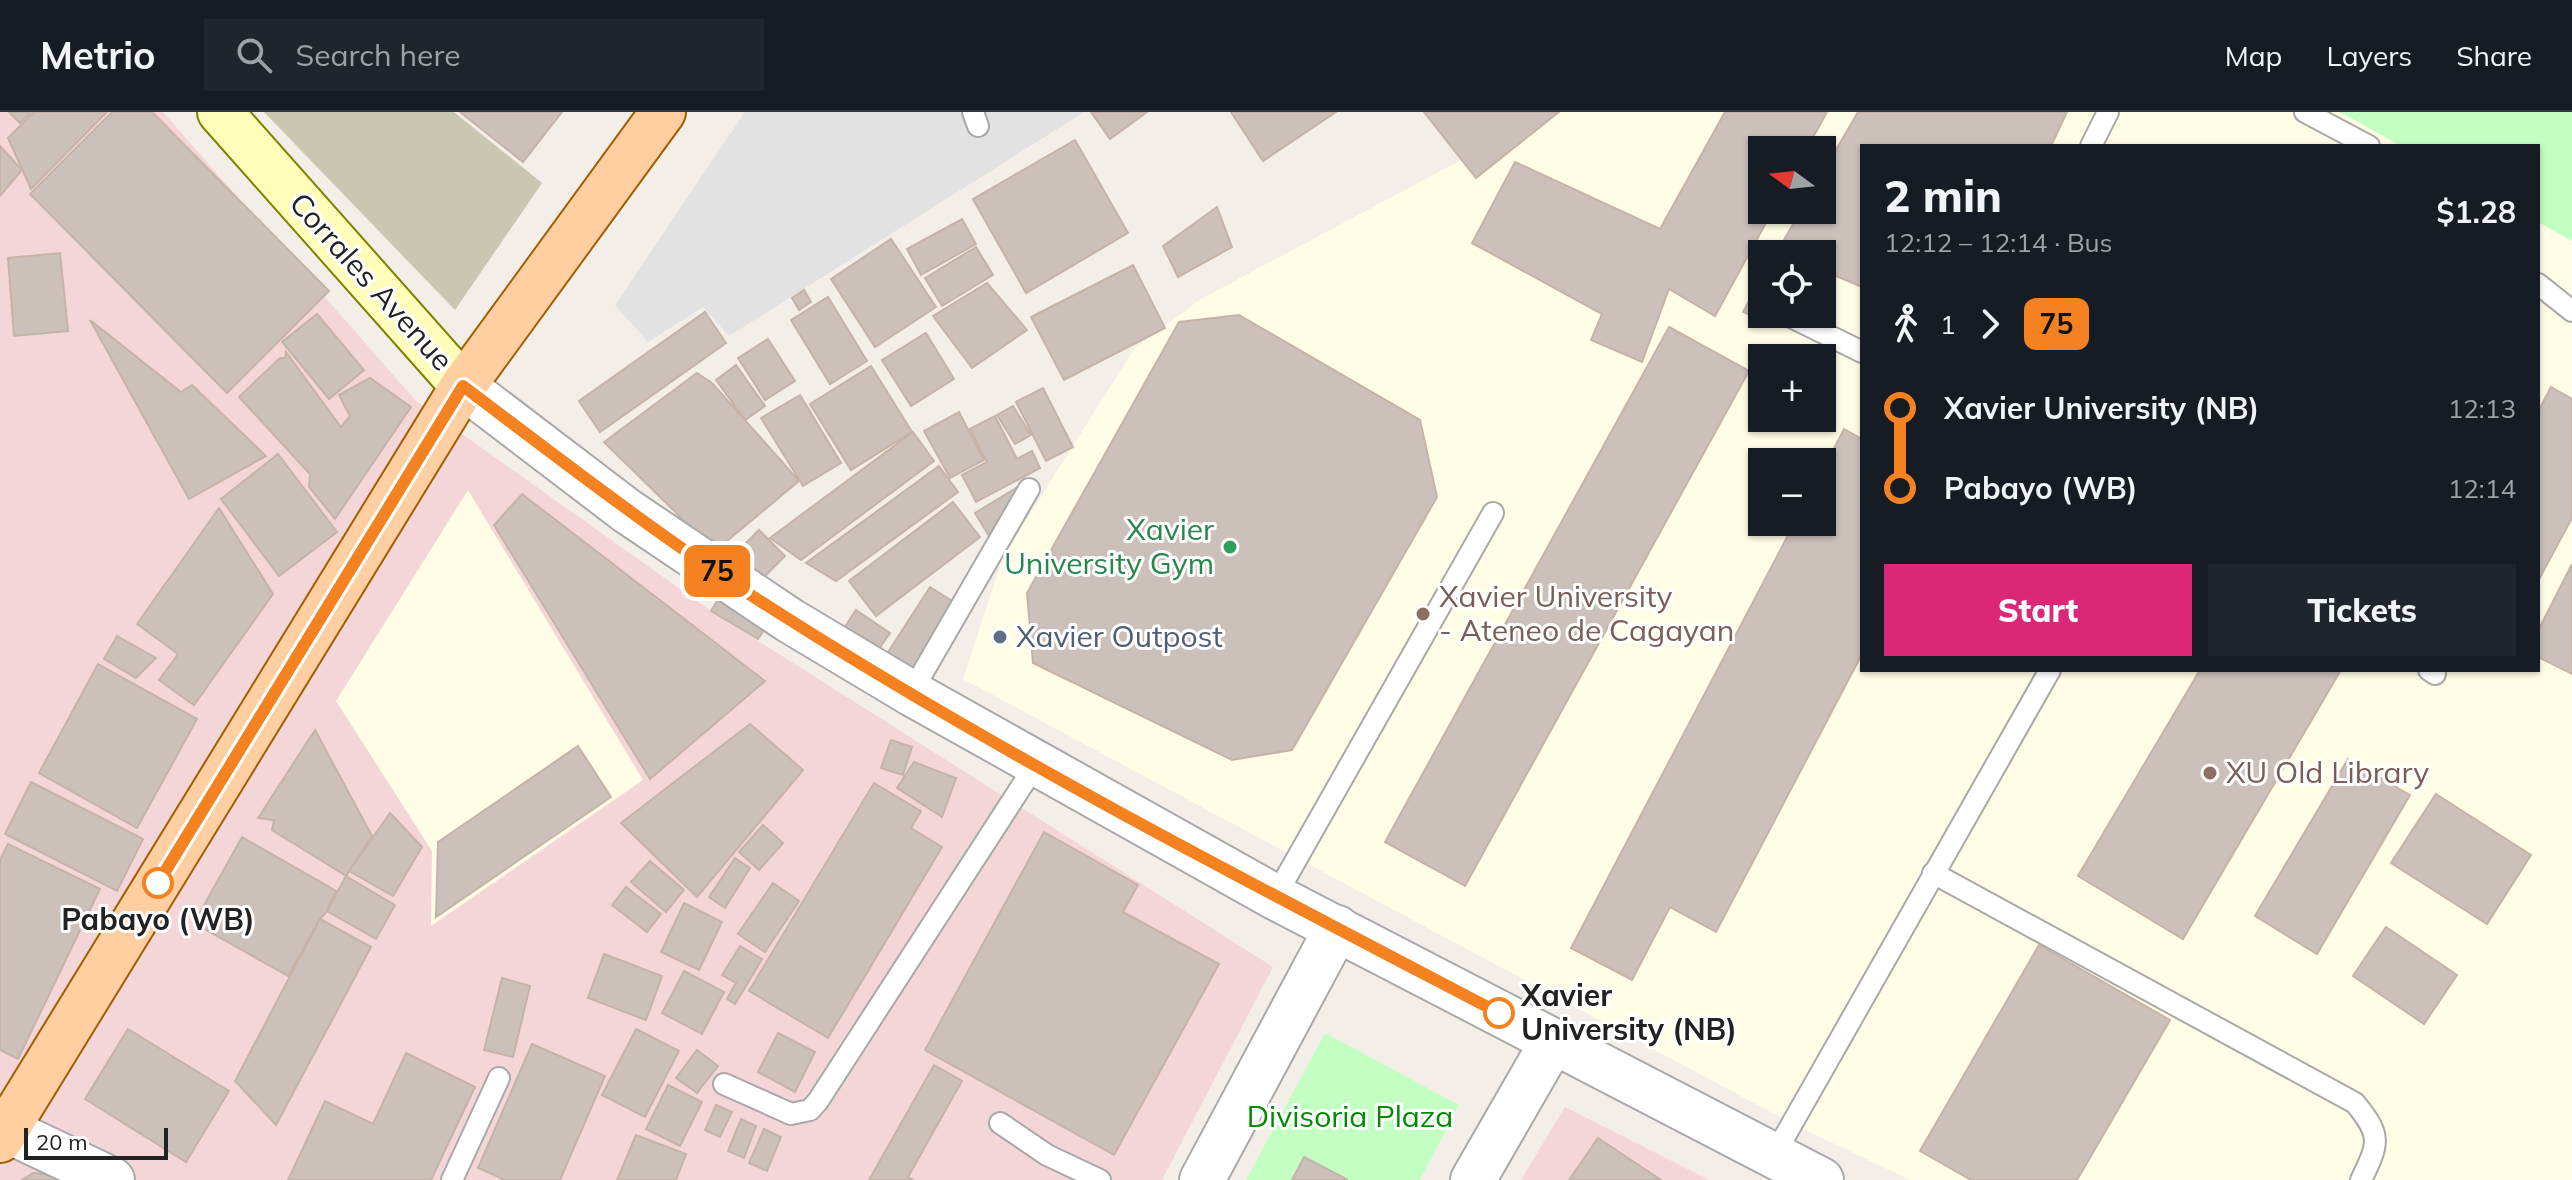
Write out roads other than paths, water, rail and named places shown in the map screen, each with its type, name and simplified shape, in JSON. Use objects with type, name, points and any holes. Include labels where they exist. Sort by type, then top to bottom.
[{"type":"main road","name":"Corrales Avenue","points":[[220,112],[463,386]]},
{"type":"main road","points":[[2,1133],[463,386],[663,112]]},
{"type":"street","name":"Corrales Avenue","points":[[463,386],[640,519],[789,620],[911,693],[1275,897],[1821,1180]]},
{"type":"street","points":[[1202,1180],[1337,928]]},
{"type":"street","points":[[1473,1180],[1553,1041]]},
{"type":"street","points":[[2,1133],[112,1180]]},
{"type":"lane","points":[[2092,144],[2108,112]]},
{"type":"lane","points":[[2305,112],[2365,144]]},
{"type":"lane","points":[[2540,286],[2572,311]]},
{"type":"lane","points":[[1813,328],[1860,351]]},
{"type":"lane","points":[[911,693],[1029,489]]},
{"type":"lane","points":[[1275,897],[1493,513]]},
{"type":"lane","points":[[1773,1157],[2049,672]]},
{"type":"lane","points":[[724,1084],[791,1114],[810,1110],[1036,764]]},
{"type":"lane","points":[[1933,873],[2355,1103],[2371,1123],[2376,1150],[2361,1180]]},
{"type":"lane","points":[[452,1180],[499,1078]]},
{"type":"lane","points":[[1000,1123],[1047,1155],[1100,1180]]},
{"type":"place","name":"Xavier University Gym","points":[[1230,547]]},
{"type":"place","name":"Xavier University - Ateneo de Cagayan","points":[[1423,614]]},
{"type":"place","name":"Xavier Outpost","points":[[1000,637]]},
{"type":"place","name":"XU Old Library","points":[[2210,773]]},
{"type":"place","name":"Pabayo (WB)","points":[[158,883]]},
{"type":"place","name":"Xavier University (NB)","points":[[1499,1013]]},
{"type":"park label","name":"Divisoria Plaza","points":[[1350,1117]]}]
